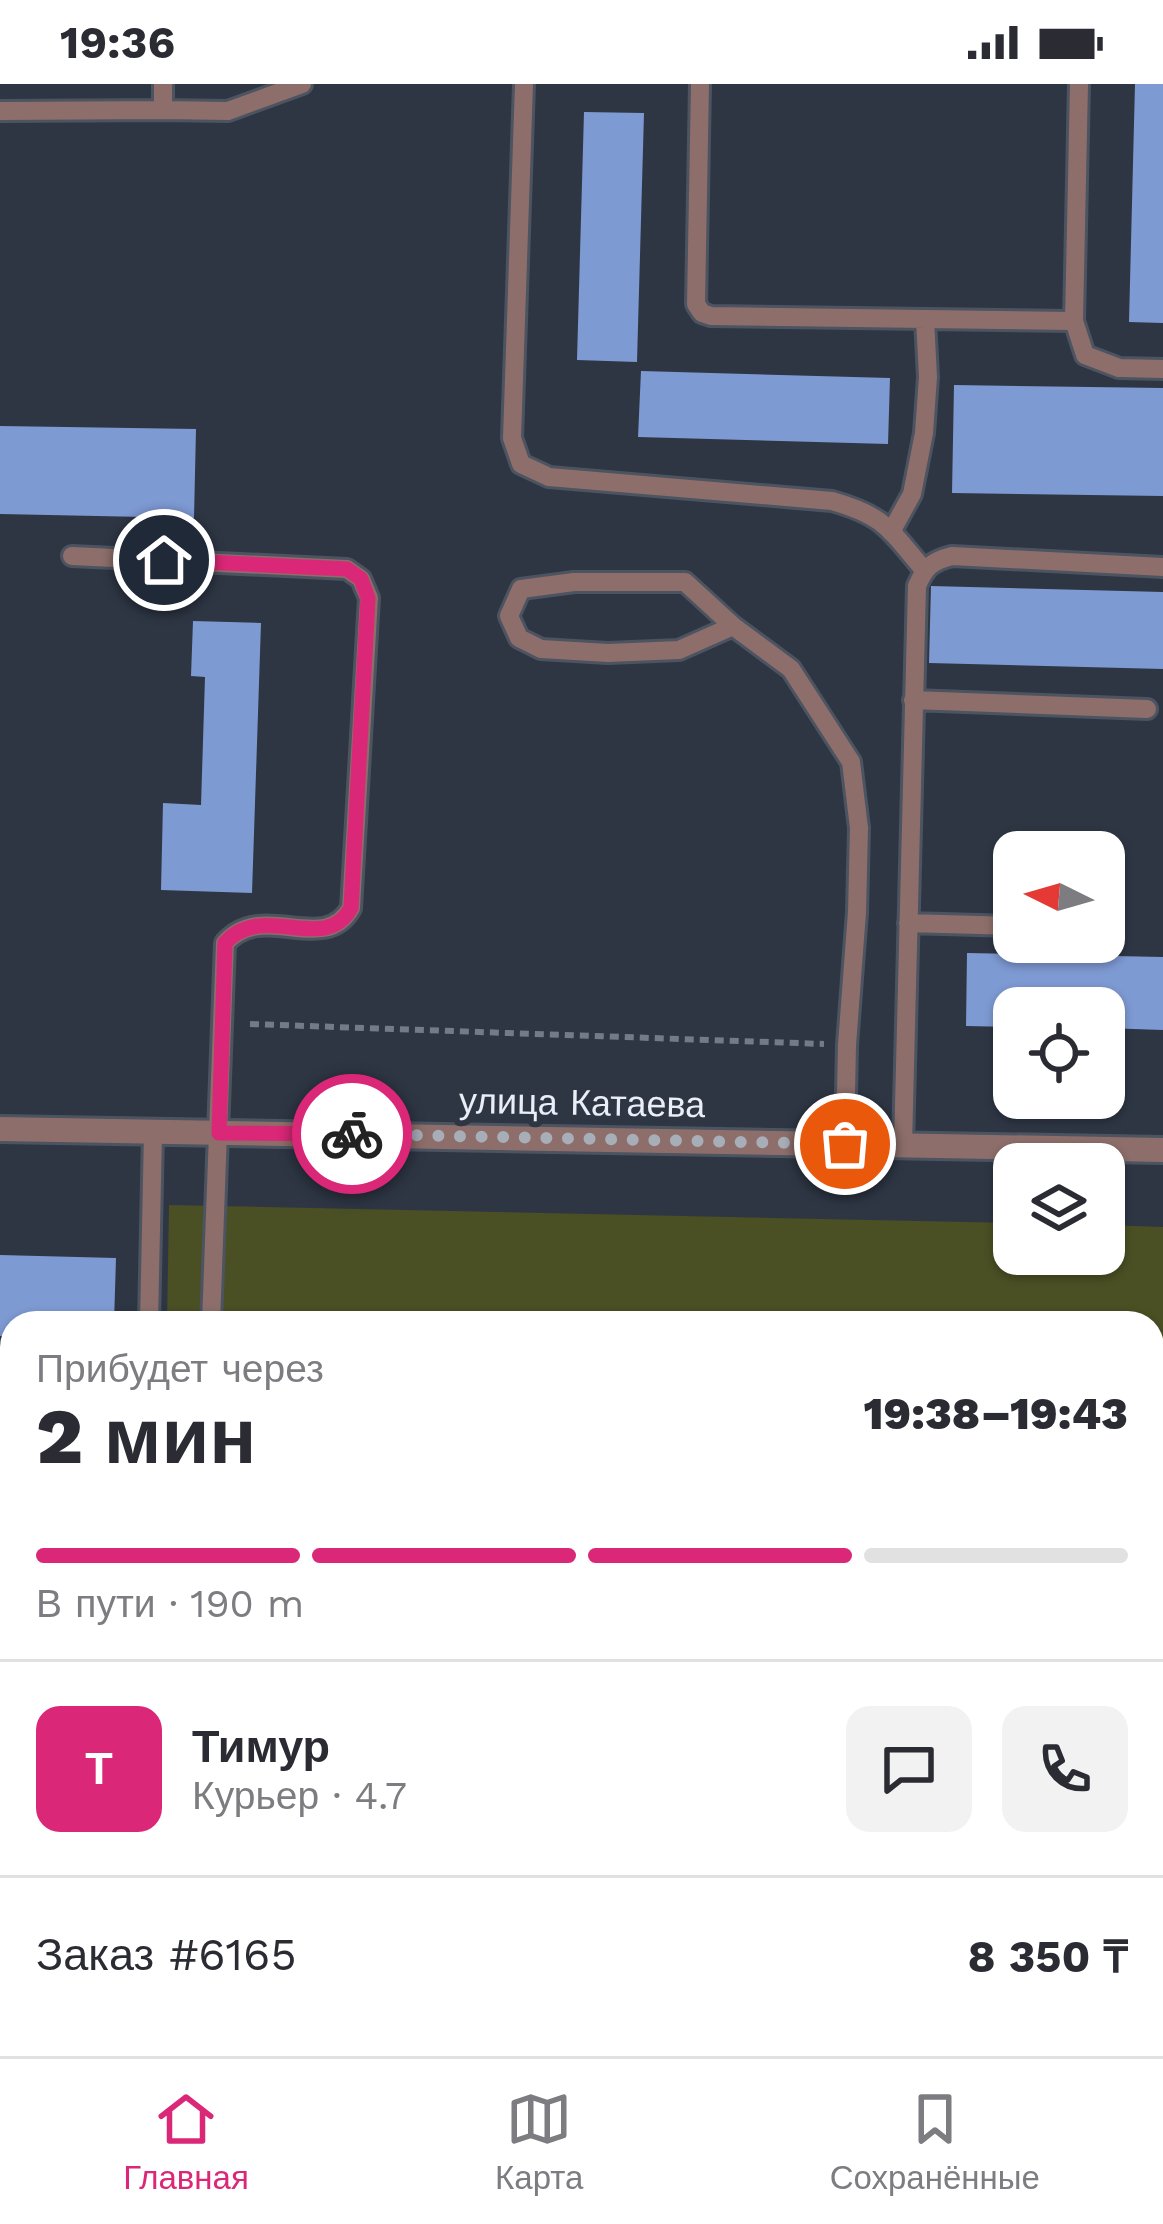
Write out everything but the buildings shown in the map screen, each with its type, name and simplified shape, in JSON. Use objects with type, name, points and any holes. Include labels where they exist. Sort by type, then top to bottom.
[{"type":"street","name":"улица Катаева","points":[[0,1130],[1163,1150]]},
{"type":"lane","points":[[163,84],[163,110]]},
{"type":"lane","points":[[0,111],[227,111],[302,84]]},
{"type":"lane","points":[[524,84],[512,438],[521,464],[550,477],[832,501],[883,521],[924,570]]},
{"type":"lane","points":[[700,84],[696,304],[702,313],[1074,321]]},
{"type":"lane","points":[[1079,84],[1074,321],[1085,355],[1119,368],[1163,369]]},
{"type":"lane","points":[[891,532],[912,494],[923,433],[928,377],[925,319]]},
{"type":"lane","points":[[72,556],[347,569],[361,579],[368,598],[351,908],[343,922],[331,928],[254,926],[236,930],[225,943],[212,1311]]},
{"type":"lane","points":[[903,1146],[917,586],[924,570],[935,560],[952,556],[1163,567]]},
{"type":"lane","points":[[733,626],[679,650],[608,653],[541,649],[518,638],[509,616],[521,589],[574,582],[685,582],[791,669],[851,762],[860,828],[845,1144]]},
{"type":"lane","points":[[914,700],[1148,709]]},
{"type":"lane","points":[[908,922],[993,925]]},
{"type":"lane","points":[[149,1311],[153,1133]]},
{"type":"path","points":[[222,1023],[847,1045]]},
{"type":"green space","points":[[169,1205],[993,1223],[993,1275],[1125,1275],[1125,1226],[1163,1227],[1163,1311],[167,1311]]},
{"type":"way so far","points":[[352,1134],[845,1144]]},
{"type":"route","points":[[164,560],[347,569],[361,579],[368,598],[351,908],[343,922],[331,928],[254,926],[236,930],[225,943],[219,1133],[352,1134]]}]
